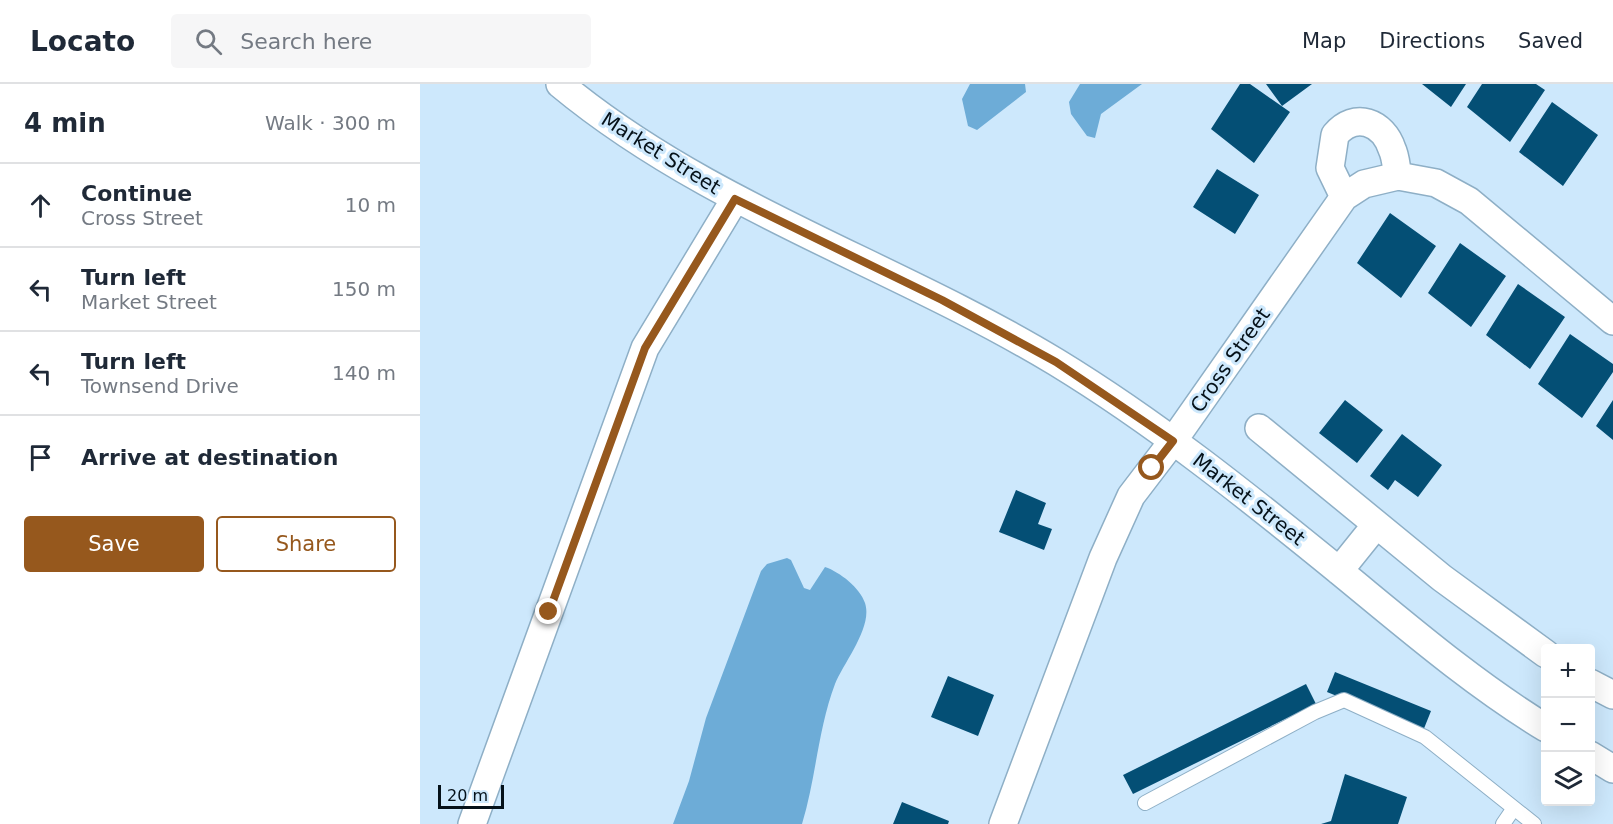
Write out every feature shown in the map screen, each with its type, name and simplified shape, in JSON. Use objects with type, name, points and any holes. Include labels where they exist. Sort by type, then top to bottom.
[{"type":"street","name":"Market Street","points":[[560,84],[593,112],[735,199],[942,300],[1056,362],[1232,483],[1424,640],[1541,725]]},
{"type":"street","points":[[1344,197],[1330,168],[1335,135],[1352,123],[1366,121],[1377,126],[1392,148],[1398,176]]},
{"type":"street","name":"Cross Street","points":[[1003,824],[1103,558],[1131,496],[1173,441],[1344,197],[1364,184],[1398,176],[1436,183],[1469,201],[1613,321]]},
{"type":"street","points":[[472,824],[645,348],[735,199]]},
{"type":"street","points":[[1259,428],[1376,525],[1510,631],[1541,651]]},
{"type":"street","points":[[1340,571],[1376,525]]},
{"type":"street","points":[[1595,686],[1613,695]]},
{"type":"street","points":[[1595,758],[1613,769]]},
{"type":"lane","points":[[1145,803],[1315,712],[1344,700],[1425,737],[1534,824]]},
{"type":"lane","points":[[1503,824],[1514,808]]},
{"type":"water","points":[[970,84],[1025,84],[1026,92],[977,130],[968,126],[962,99]]},
{"type":"water","points":[[1080,84],[1142,84],[1101,114],[1095,138],[1087,136],[1071,114],[1069,102]]},
{"type":"water","points":[[787,558],[791,560],[804,588],[810,590],[825,567],[843,577],[862,597],[866,612],[861,633],[839,675],[829,701],[802,824],[673,824],[689,781],[706,718],[761,571],[767,564]]},
{"type":"building","points":[[1240,84],[1250,84],[1290,112],[1254,163],[1211,129]]},
{"type":"building","points":[[1266,84],[1312,84],[1282,106]]},
{"type":"building","points":[[1422,84],[1466,84],[1451,107]]},
{"type":"building","points":[[1482,84],[1536,84],[1545,90],[1510,142],[1467,107]]},
{"type":"building","points":[[1552,102],[1598,135],[1563,186],[1519,152]]},
{"type":"building","points":[[1217,169],[1259,195],[1235,234],[1193,207]]},
{"type":"building","points":[[1390,213],[1436,246],[1401,298],[1357,263]]},
{"type":"building","points":[[1460,243],[1506,276],[1471,327],[1428,293]]},
{"type":"building","points":[[1518,284],[1565,317],[1530,369],[1486,335]]},
{"type":"building","points":[[1570,334],[1613,364],[1613,372],[1582,418],[1538,384]]},
{"type":"building","points":[[1345,400],[1383,430],[1357,463],[1319,433]]},
{"type":"building","points":[[1613,400],[1613,440],[1596,426]]},
{"type":"building","points":[[1402,434],[1442,465],[1418,497],[1395,480],[1388,490],[1370,476]]},
{"type":"building","points":[[1016,490],[1046,503],[1038,524],[1052,529],[1044,550],[999,532]]},
{"type":"building","points":[[1335,672],[1431,711],[1423,731],[1327,692]]},
{"type":"building","points":[[948,676],[994,695],[978,736],[931,717]]},
{"type":"building","points":[[1306,684],[1316,704],[1133,794],[1123,775]]},
{"type":"building","points":[[1345,774],[1407,797],[1398,824],[1321,824],[1331,821]]},
{"type":"building","points":[[902,802],[949,821],[948,824],[893,824]]},
{"type":"route","points":[[549,612],[645,348],[735,199],[942,300],[1056,362],[1173,441],[1152,468]]}]
